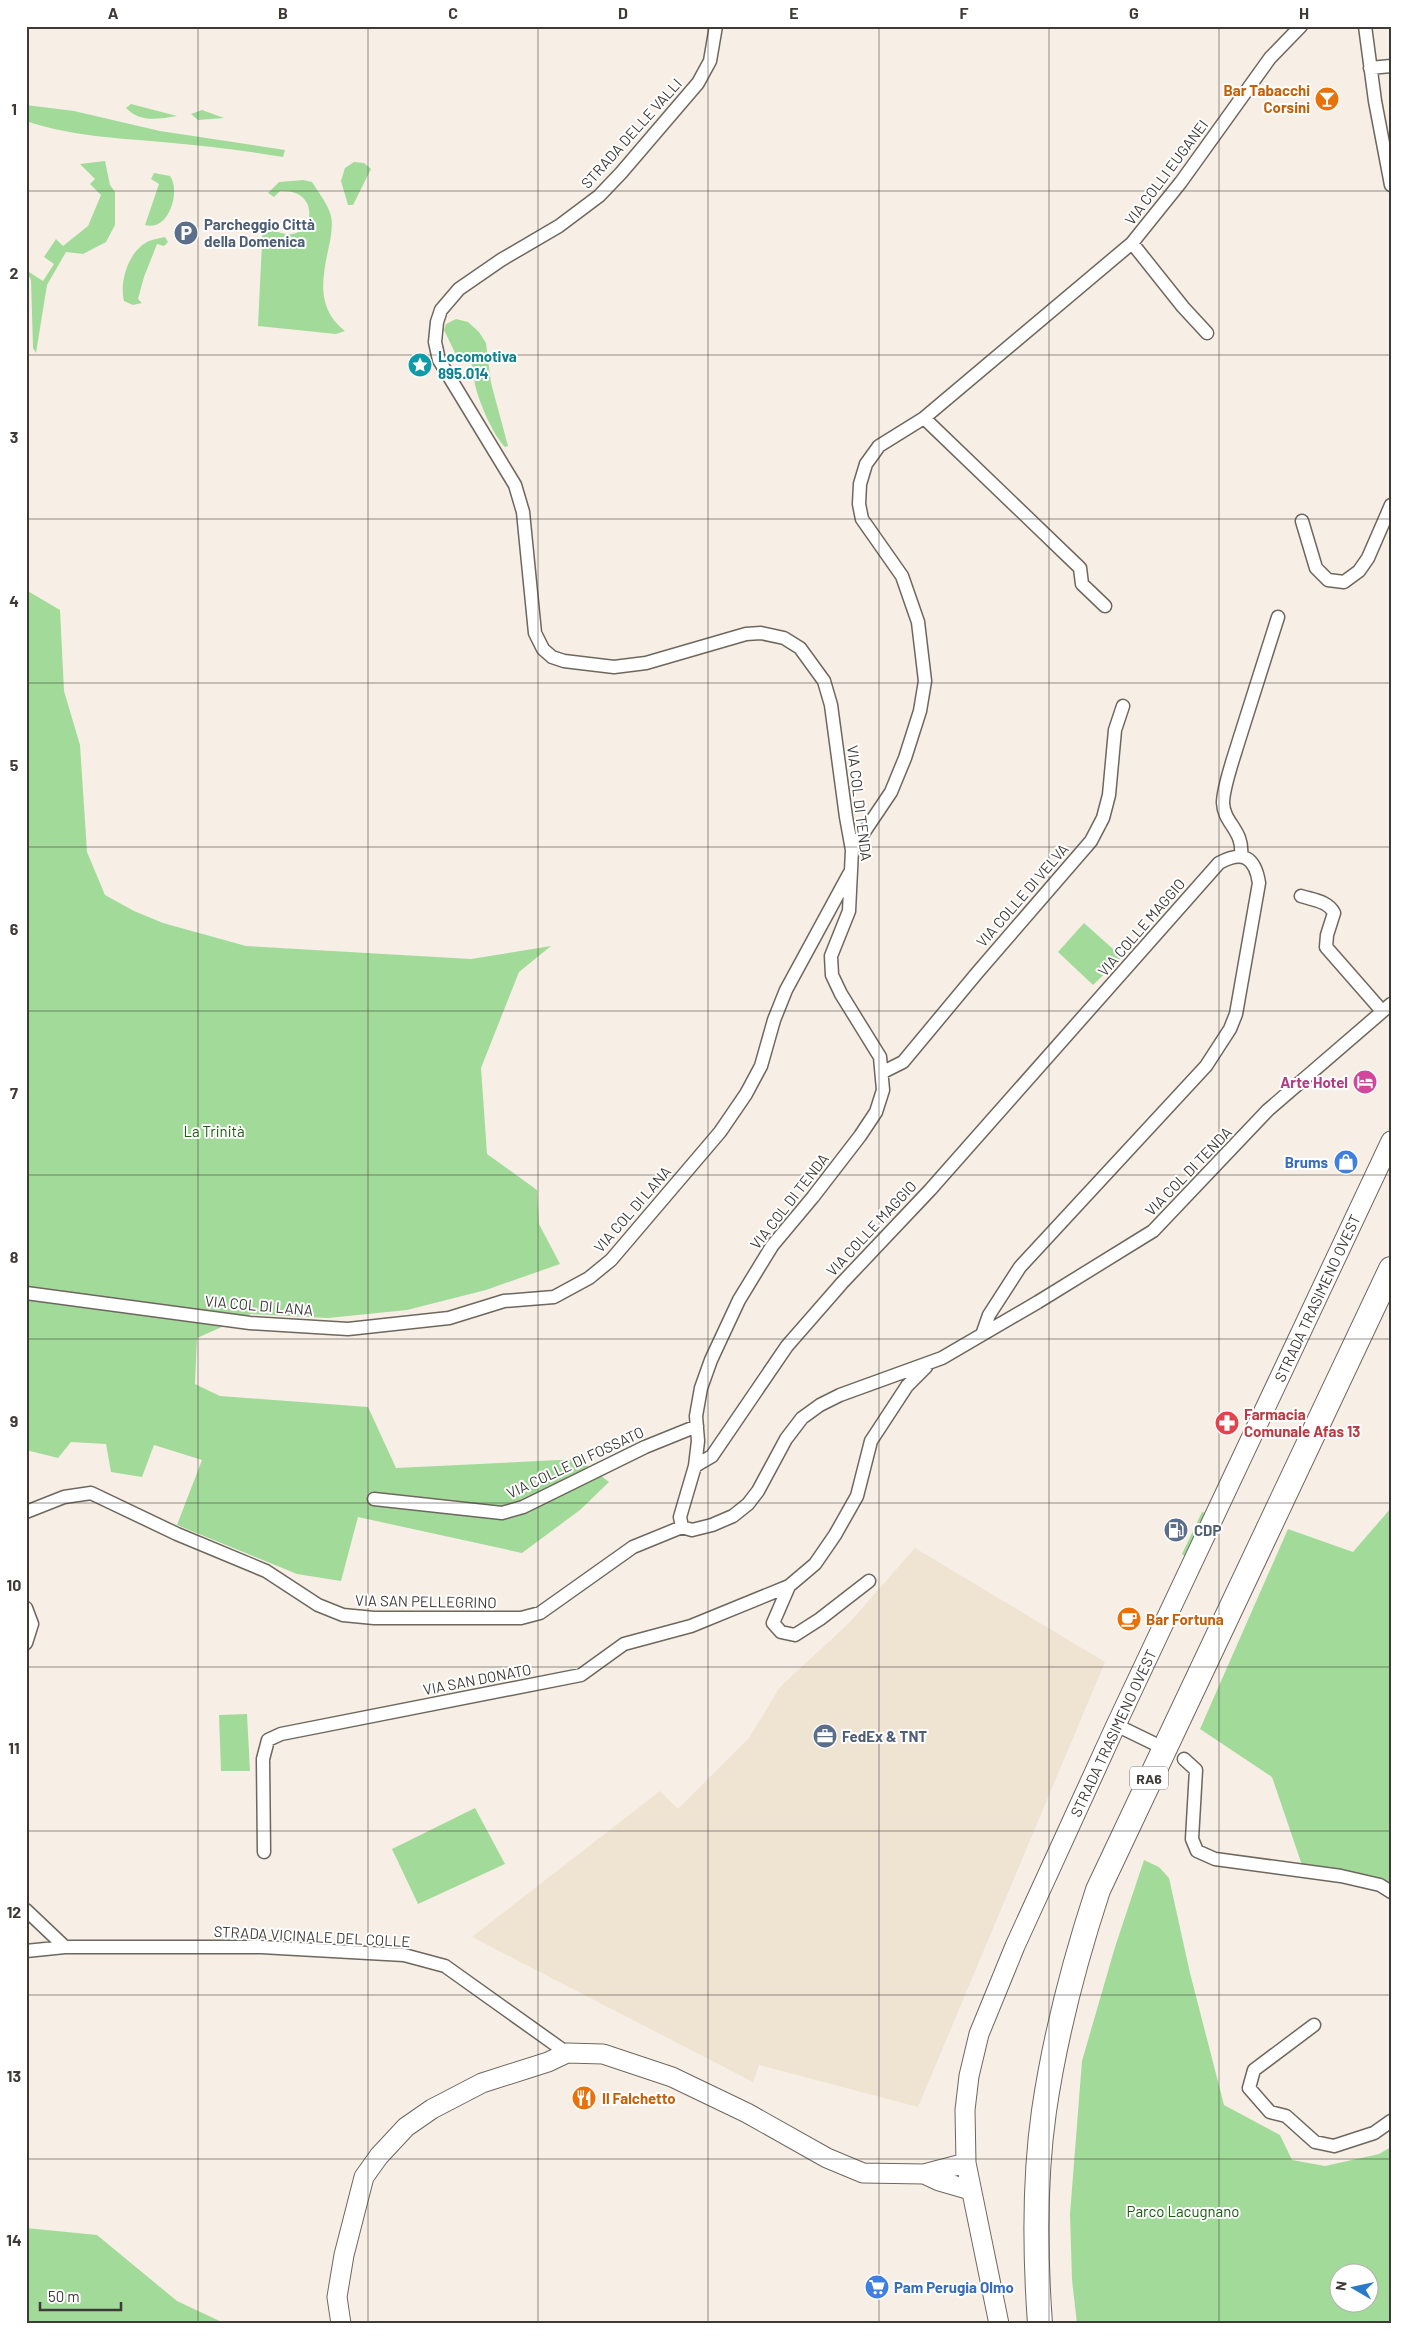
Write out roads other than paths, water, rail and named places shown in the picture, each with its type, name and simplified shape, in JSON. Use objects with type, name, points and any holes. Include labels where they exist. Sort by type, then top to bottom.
[{"type":"highway","name":"RA6","points":[[1040,2324],[1036,2256],[1039,2166],[1044,2113],[1058,2031],[1076,1959],[1098,1890],[1155,1764],[1391,1269]]},
{"type":"highway","name":"RA6","points":[[1052,2324],[1048,2260],[1050,2196],[1059,2098],[1072,2031],[1101,1923],[1116,1881],[1254,1583],[1391,1298]]},
{"type":"main road","name":"STRADA TRASIMENO OVEST","points":[[999,2324],[966,2164],[965,2110],[969,2076],[979,2034],[1015,1946],[1116,1725],[1391,1140]]},
{"type":"main road","points":[[341,2324],[338,2297],[344,2255],[364,2177],[379,2156],[406,2127],[432,2109],[482,2083],[548,2062],[567,2052],[603,2054],[672,2077],[748,2113],[827,2158],[863,2172],[924,2174],[966,2164]]},
{"type":"main road","points":[[924,2174],[938,2181],[970,2190]]},
{"type":"street","name":"STRADA DELLE VALLI","points":[[441,310],[459,289],[501,260],[559,226],[604,190],[698,83],[710,61],[716,26]]},
{"type":"street","name":"VIA COLLI EUGANEI","points":[[852,850],[891,792],[917,721],[925,681],[918,622],[902,576],[862,519],[859,504],[860,484],[866,464],[879,446],[924,418],[1132,243],[1181,182],[1270,58],[1300,26]]},
{"type":"street","points":[[1366,26],[1370,68],[1391,185]]},
{"type":"street","points":[[1370,68],[1391,66]]},
{"type":"street","name":"VIA COLLI EUGANEI","points":[[1132,243],[1183,307],[1207,333]]},
{"type":"street","name":"VIA COL DI TENDA","points":[[441,310],[436,332],[438,360],[515,485],[518,494],[523,512],[535,633],[543,649],[552,658],[614,667],[646,663],[746,634],[761,633],[784,638],[800,648],[824,681],[831,705],[852,850],[849,911],[831,956],[832,975],[841,994],[875,1046],[883,1072],[883,1090],[876,1112],[813,1197],[772,1246],[739,1300],[711,1360],[701,1388],[696,1416],[698,1441],[695,1466],[680,1518],[682,1527],[692,1530],[712,1525],[732,1516],[748,1504],[758,1491],[786,1439],[802,1418],[820,1404],[840,1395],[930,1364],[1038,1302],[1153,1231],[1268,1110],[1386,1008]]},
{"type":"street","points":[[924,418],[1080,568],[1082,584],[1105,606]]},
{"type":"street","points":[[1302,521],[1316,568],[1328,580],[1344,582],[1359,571],[1368,558],[1391,504]]},
{"type":"street","points":[[983,1332],[989,1315],[1020,1267],[1206,1066],[1233,1022],[1240,995],[1259,883],[1257,868],[1253,862],[1241,856],[1242,846],[1239,835],[1229,820],[1223,804],[1230,772],[1278,617]]},
{"type":"street","name":"VIA COLLE DI VELVA","points":[[883,1072],[903,1062],[976,973],[1091,841],[1104,818],[1109,795],[1115,730],[1123,706]]},
{"type":"street","name":"VIA COLLE MAGGIO","points":[[695,1466],[712,1456],[787,1346],[842,1283],[930,1190],[1219,863],[1230,857],[1241,856]]},
{"type":"street","name":"VIA COL DI LANA","points":[[26,1293],[250,1323],[348,1329],[448,1318],[504,1301],[554,1297],[589,1278],[611,1260],[725,1124],[746,1094],[760,1066],[774,1020],[786,990],[852,868]]},
{"type":"street","points":[[1302,896],[1327,904],[1332,908],[1334,913],[1327,935],[1326,947],[1386,1008]]},
{"type":"street","name":"VIA SAN DONATO","points":[[264,1852],[263,1759],[268,1740],[281,1734],[581,1675],[624,1644],[691,1626],[789,1586],[815,1564],[835,1535],[857,1496],[871,1441],[907,1386],[930,1364]]},
{"type":"street","name":"VIA COLLE DI FOSSATO","points":[[374,1499],[502,1513],[523,1507],[645,1447],[697,1426]]},
{"type":"street","name":"VIA SAN PELLEGRINO","points":[[26,1512],[64,1497],[91,1493],[177,1534],[266,1571],[318,1605],[343,1615],[374,1618],[521,1618],[540,1613],[633,1546],[682,1527]]},
{"type":"street","name":"VIA SAN DONATO","points":[[789,1586],[773,1623],[781,1632],[795,1634],[820,1619],[869,1581]]},
{"type":"street","points":[[26,1608],[32,1624],[26,1644]]},
{"type":"street","points":[[1116,1725],[1153,1743]]},
{"type":"street","points":[[1184,1759],[1196,1770],[1192,1839],[1197,1851],[1215,1859],[1341,1876],[1380,1885],[1391,1892]]},
{"type":"street","points":[[26,1910],[65,1947]]},
{"type":"street","name":"STRADA VICINALE DEL COLLE","points":[[26,1951],[65,1947],[261,1947],[404,1955],[445,1966],[567,2052]]},
{"type":"street","points":[[1314,2025],[1254,2070],[1250,2088],[1270,2112],[1286,2116],[1315,2142],[1334,2146],[1374,2133],[1391,2120]]},
{"type":"place","name":"Bar Tabacchi Corsini","points":[[1327,99]]},
{"type":"place","name":"Parcheggio Città della Domenica","points":[[186,233]]},
{"type":"place","name":"Locomotiva 895.014","points":[[420,365]]},
{"type":"place","name":"Arte Hotel","points":[[1365,1082]]},
{"type":"place","name":"Brums","points":[[1346,1162]]},
{"type":"place","name":"Farmacia Comunale Afas 13","points":[[1227,1423]]},
{"type":"place","name":"CDP","points":[[1176,1530]]},
{"type":"place","name":"Bar Fortuna","points":[[1129,1619]]},
{"type":"place","name":"FedEx & TNT","points":[[825,1736]]},
{"type":"place","name":"Il Falchetto","points":[[584,2098]]},
{"type":"place","name":"Pam Perugia Olmo","points":[[877,2287]]},
{"type":"park label","name":"La Trinità","points":[[214,1131]]},
{"type":"park label","name":"Parco Lacugnano","points":[[1183,2211]]}]
